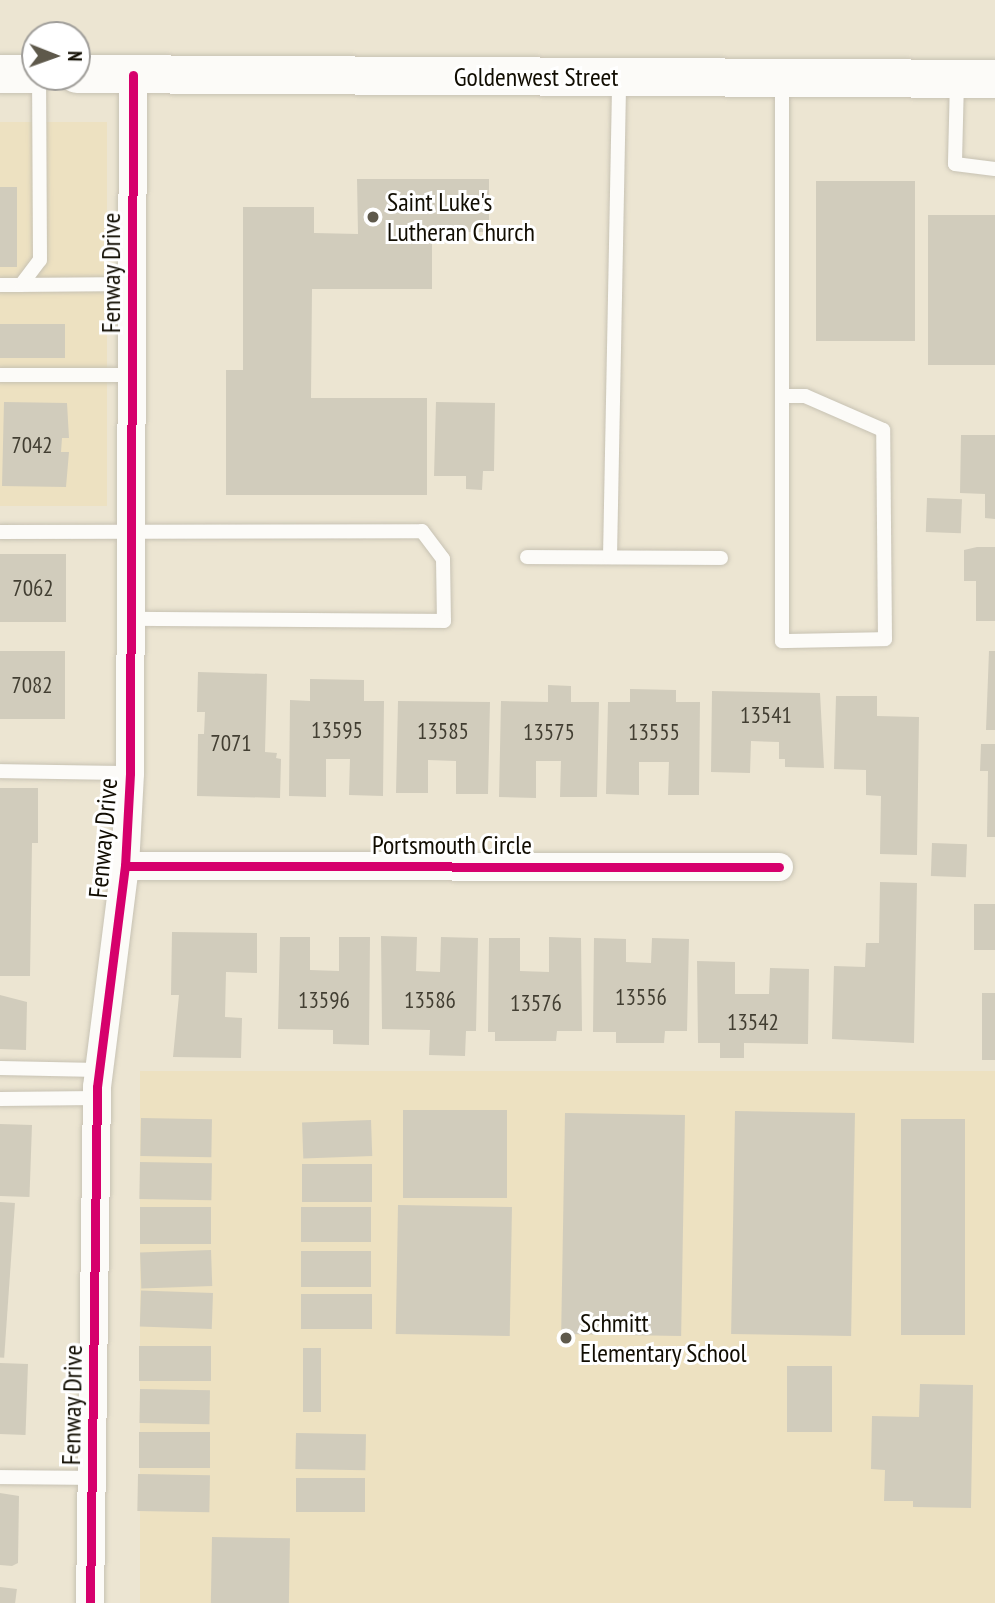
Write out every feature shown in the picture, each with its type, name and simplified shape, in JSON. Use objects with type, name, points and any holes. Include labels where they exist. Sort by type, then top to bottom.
[{"type":"main road","points":[[0,74],[21,75]]},
{"type":"main road","name":"Goldenwest Street","points":[[91,74],[995,79]]},
{"type":"street","name":"Fenway Drive","points":[[90,1603],[97,1098],[125,866],[130,773],[132,75]]},
{"type":"street","name":"Portsmouth Circle","points":[[125,866],[779,867]]},
{"type":"lane","points":[[610,557],[619,77]]},
{"type":"lane","points":[[782,78],[782,641],[885,639],[883,430],[805,396],[784,396]]},
{"type":"lane","points":[[957,78],[955,164],[966,169],[995,169]]},
{"type":"lane","points":[[21,285],[40,260],[37,91]]},
{"type":"lane","points":[[0,285],[132,285]]},
{"type":"lane","points":[[0,375],[132,374]]},
{"type":"lane","points":[[0,532],[422,531],[443,559],[444,621],[131,619]]},
{"type":"lane","points":[[527,557],[722,558]]},
{"type":"lane","points":[[0,771],[130,773]]},
{"type":"lane","points":[[0,1068],[99,1070]]},
{"type":"lane","points":[[0,1099],[97,1098]]},
{"type":"lane","points":[[0,1477],[92,1478]]},
{"type":"shaded area","points":[[0,122],[107,122],[107,506],[0,506]]},
{"type":"shaded area","name":"Schmitt Elementary School","points":[[140,1071],[995,1071],[995,1603],[140,1603]]},
{"type":"building","points":[[357,179],[489,179],[489,232],[432,232],[432,289],[312,289],[311,398],[427,398],[427,495],[226,495],[226,370],[243,370],[243,207],[314,207],[314,233],[358,234]]},
{"type":"building","points":[[816,181],[915,181],[915,341],[816,341]]},
{"type":"building","points":[[0,187],[17,187],[17,267],[0,267]]},
{"type":"building","points":[[928,215],[995,215],[995,365],[928,365]]},
{"type":"building","points":[[0,324],[65,324],[65,358],[0,358]]},
{"type":"building","points":[[4,402],[67,403],[69,438],[62,438],[61,452],[69,452],[66,487],[2,486]]},
{"type":"building","points":[[436,402],[495,403],[494,471],[483,471],[482,490],[466,489],[466,476],[434,476]]},
{"type":"building","points":[[961,435],[995,435],[995,519],[985,518],[985,494],[960,493]]},
{"type":"building","points":[[927,498],[962,499],[961,533],[926,532]]},
{"type":"building","points":[[995,547],[995,621],[976,621],[976,581],[964,581],[964,550]]},
{"type":"building","points":[[0,554],[66,554],[66,622],[0,622]]},
{"type":"building","points":[[0,651],[65,651],[65,719],[0,719]]},
{"type":"building","points":[[989,651],[995,651],[995,730],[986,730]]},
{"type":"building","points":[[198,672],[267,674],[265,752],[277,753],[276,758],[281,759],[280,798],[197,796],[198,734],[204,734],[205,712],[197,712]]},
{"type":"building","points":[[310,679],[364,680],[364,701],[384,701],[383,796],[349,795],[350,759],[326,759],[326,797],[289,796],[290,700],[310,701]]},
{"type":"building","points":[[548,685],[571,686],[571,702],[599,702],[597,797],[560,797],[561,761],[536,761],[536,798],[499,797],[501,701],[548,702]]},
{"type":"building","points":[[630,689],[676,690],[676,702],[700,702],[699,795],[668,795],[669,762],[639,762],[639,795],[606,794],[608,702],[630,702]]},
{"type":"building","points":[[712,691],[820,693],[824,768],[785,767],[785,759],[779,759],[779,742],[751,741],[750,773],[711,772]]},
{"type":"building","points":[[836,696],[877,696],[877,716],[919,717],[917,855],[880,854],[881,796],[866,795],[866,770],[834,769]]},
{"type":"building","points":[[398,701],[490,702],[488,794],[456,794],[456,761],[428,760],[428,793],[396,793]]},
{"type":"building","points":[[981,744],[995,744],[995,837],[987,837],[988,771],[980,771]]},
{"type":"building","points":[[0,788],[38,788],[38,843],[32,843],[30,976],[0,976]]},
{"type":"building","points":[[932,843],[967,844],[966,877],[931,876]]},
{"type":"building","points":[[880,882],[917,883],[914,1043],[832,1039],[834,966],[865,967],[866,943],[879,943]]},
{"type":"building","points":[[974,904],[995,904],[995,950],[974,950]]},
{"type":"building","points":[[172,932],[257,933],[257,973],[226,972],[225,1017],[242,1018],[241,1058],[173,1057],[179,995],[171,995]]},
{"type":"building","points":[[381,936],[417,937],[416,971],[440,972],[441,937],[478,938],[476,1031],[466,1031],[465,1056],[429,1055],[430,1030],[382,1029]]},
{"type":"building","points":[[280,937],[310,937],[310,970],[339,971],[339,937],[370,937],[369,1045],[333,1044],[333,1030],[278,1029]]},
{"type":"building","points":[[549,937],[581,938],[582,1031],[557,1031],[556,1041],[495,1041],[495,1032],[488,1032],[489,938],[520,938],[520,971],[549,972]]},
{"type":"building","points":[[594,938],[626,939],[626,962],[651,963],[652,938],[689,939],[687,1031],[665,1031],[664,1043],[616,1043],[616,1032],[593,1032]]},
{"type":"building","points":[[697,961],[735,962],[735,994],[769,994],[770,968],[809,969],[808,1044],[744,1043],[744,1058],[720,1058],[720,1043],[698,1043]]},
{"type":"building","points":[[982,993],[995,993],[995,1060],[982,1060]]},
{"type":"building","points":[[0,995],[27,1002],[26,1050],[0,1049]]},
{"type":"building","points":[[403,1110],[507,1110],[507,1198],[403,1198]]},
{"type":"building","points":[[735,1111],[855,1113],[851,1336],[731,1334]]},
{"type":"building","points":[[565,1113],[685,1115],[681,1336],[561,1334]]},
{"type":"building","points":[[141,1118],[212,1119],[211,1157],[140,1156]]},
{"type":"building","points":[[901,1119],[965,1119],[965,1335],[901,1335]]},
{"type":"building","points":[[371,1120],[372,1156],[303,1158],[302,1122]]},
{"type":"building","points":[[0,1124],[32,1125],[29,1197],[0,1196]]},
{"type":"building","points":[[140,1162],[212,1163],[211,1200],[139,1199]]},
{"type":"building","points":[[302,1164],[372,1164],[372,1202],[302,1202]]},
{"type":"building","points":[[0,1202],[15,1203],[4,1358],[0,1357]]},
{"type":"building","points":[[398,1205],[512,1207],[510,1336],[396,1334]]},
{"type":"building","points":[[140,1207],[211,1207],[211,1244],[140,1244]]},
{"type":"building","points":[[301,1207],[371,1207],[371,1242],[301,1242]]},
{"type":"building","points":[[211,1250],[212,1286],[141,1288],[140,1252]]},
{"type":"building","points":[[301,1251],[371,1251],[371,1287],[301,1287]]},
{"type":"building","points":[[141,1290],[213,1293],[212,1329],[140,1326]]},
{"type":"building","points":[[301,1294],[372,1294],[372,1329],[301,1329]]},
{"type":"building","points":[[139,1346],[211,1346],[211,1381],[139,1381]]},
{"type":"building","points":[[303,1348],[321,1348],[321,1412],[303,1412]]},
{"type":"building","points":[[0,1363],[28,1364],[26,1435],[0,1434]]},
{"type":"building","points":[[787,1366],[832,1366],[832,1432],[787,1432]]},
{"type":"building","points":[[920,1384],[973,1385],[971,1508],[913,1507],[913,1501],[884,1501],[885,1470],[871,1469],[872,1416],[919,1417]]},
{"type":"building","points":[[140,1389],[210,1390],[209,1424],[139,1423]]},
{"type":"building","points":[[139,1432],[210,1432],[210,1468],[139,1468]]},
{"type":"building","points":[[296,1433],[366,1434],[365,1470],[295,1469]]},
{"type":"building","points":[[138,1474],[210,1475],[209,1512],[137,1511]]},
{"type":"building","points":[[296,1478],[365,1478],[365,1512],[296,1512]]},
{"type":"building","points":[[0,1493],[19,1496],[18,1563],[12,1566],[0,1565]]},
{"type":"building","points":[[212,1537],[290,1538],[289,1603],[211,1603]]},
{"type":"building","points":[[0,1587],[17,1589],[15,1603],[0,1603]]},
{"type":"cycle path","points":[[90,1603],[97,1087],[125,866],[130,773],[133,75]]},
{"type":"cycle path","points":[[125,866],[779,867]]},
{"type":"place","name":"Saint Luke's Lutheran Church","points":[[373,217]]},
{"type":"place","name":"Schmitt Elementary School","points":[[566,1338]]}]
